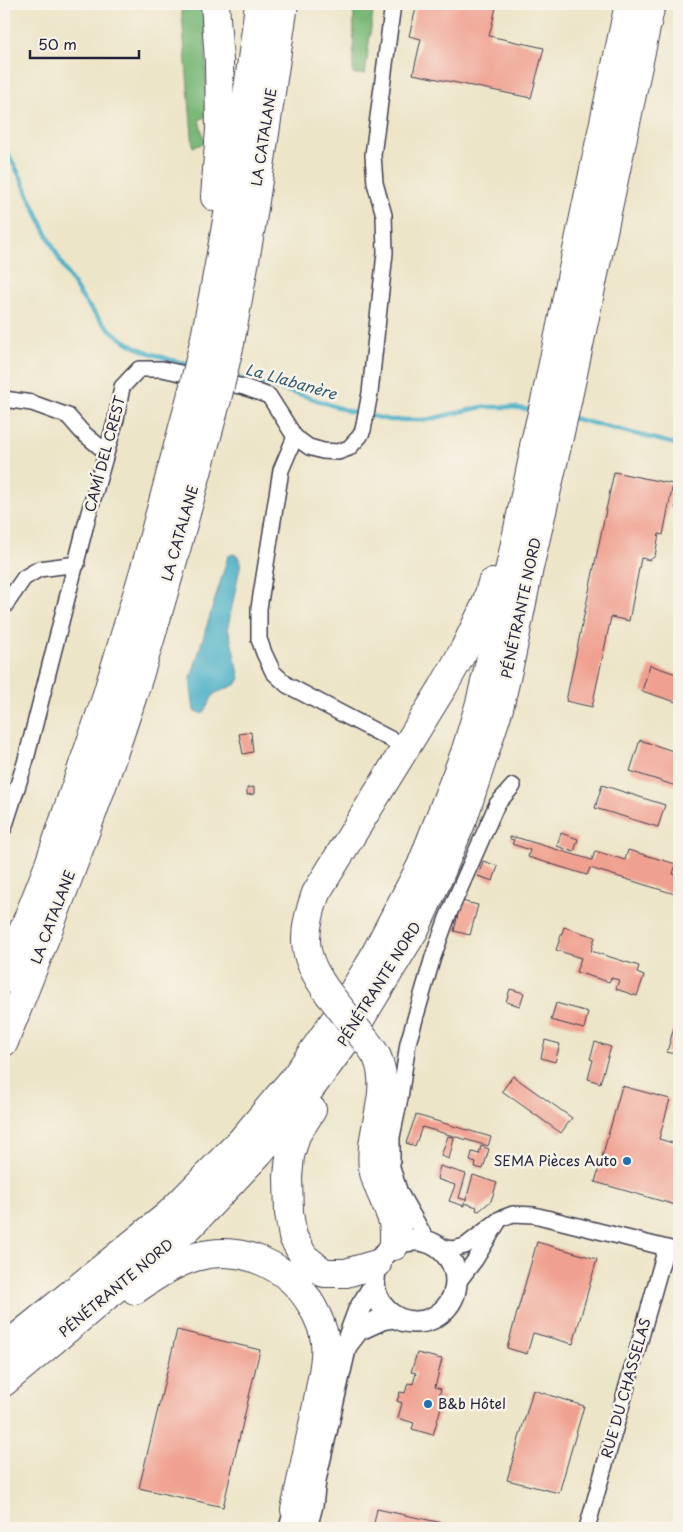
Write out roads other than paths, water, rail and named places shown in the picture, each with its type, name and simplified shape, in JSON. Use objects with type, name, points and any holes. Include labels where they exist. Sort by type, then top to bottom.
[{"type":"highway","points":[[209,339],[214,202],[220,129],[219,61],[215,4]]},
{"type":"highway","name":"LA CATALANE","points":[[4,1042],[68,881],[129,707],[172,566],[197,395],[209,339],[252,65],[259,4]]},
{"type":"highway","name":"LA CATALANE","points":[[209,339],[253,212],[284,4]]},
{"type":"highway","points":[[557,399],[629,4]]},
{"type":"highway","points":[[410,938],[356,1042],[296,1135],[290,1156],[288,1177],[293,1237],[304,1257],[324,1273],[346,1273],[387,1259],[392,1219],[379,1191],[372,1162],[382,1088],[381,1070],[377,1056],[366,1041],[329,994],[316,975],[308,958],[306,931],[316,893],[443,687],[465,648],[486,604],[549,432],[652,4]]},
{"type":"highway","name":"LA CATALANE","points":[[4,979],[47,870],[106,701],[197,395]]},
{"type":"highway","name":"PÉNÉTRANTE NORD","points":[[4,1382],[190,1226],[259,1153],[296,1108],[353,1031],[410,938],[440,874],[464,816],[498,708],[512,657],[529,568],[549,432]]},
{"type":"highway","name":"PÉNÉTRANTE NORD","points":[[4,1350],[168,1215],[240,1141],[296,1076],[340,1014],[369,966],[421,866],[465,753],[480,703],[549,432]]},
{"type":"highway","points":[[4,1392],[146,1282],[172,1267],[195,1257],[220,1253],[257,1258],[296,1283],[307,1297],[318,1318],[325,1340],[326,1360],[297,1522]]},
{"type":"main road","points":[[297,1522],[315,1480],[346,1345],[359,1310],[387,1259],[416,1240],[433,1245],[446,1254],[456,1274],[453,1298],[445,1310],[434,1318],[421,1322],[407,1322],[394,1317],[384,1309],[377,1298],[387,1259]]},
{"type":"main road","points":[[346,1345],[358,1330],[382,1319],[394,1317]]},
{"type":"street","points":[[393,4],[373,155],[375,182],[384,216],[385,252],[370,393],[363,430],[349,448],[338,452],[323,451],[309,447],[295,437],[281,470],[259,608],[259,639],[273,672],[287,685],[394,741]]},
{"type":"street","name":"CAMÍ DEL CREST","points":[[4,828],[25,763],[76,564],[116,419],[122,388],[139,369],[162,369],[244,386],[269,396],[295,437]]},
{"type":"street","points":[[4,399],[32,403],[68,416],[82,432],[106,452]]},
{"type":"street","points":[[4,607],[24,578],[39,569],[76,564]]},
{"type":"street","points":[[387,1259],[404,1219],[400,1192],[392,1168],[392,1138],[408,1043],[433,957],[447,918],[497,804],[513,786]]},
{"type":"street","points":[[400,1192],[433,1245]]},
{"type":"street","name":"RUE DU CHASSELAS","points":[[433,1245],[453,1249],[465,1246],[500,1219],[513,1214],[534,1215],[673,1249],[587,1528]]},
{"type":"street","points":[[456,1285],[475,1260],[500,1219]]},
{"type":"water","points":[[233,554],[239,556],[241,562],[228,627],[240,678],[237,684],[214,694],[203,714],[194,711],[190,681],[228,556]]},
{"type":"waterway","name":"La Llabanère","points":[[4,149],[17,169],[61,263],[82,298],[95,314],[109,329],[132,345],[190,365]]},
{"type":"waterway","name":"La Llabanère","points":[[231,376],[305,396],[348,411],[390,420],[426,420],[482,407],[511,407],[533,410]]},
{"type":"waterway","name":"La Llabanère","points":[[572,418],[679,445]]},
{"type":"place","name":"SEMA Pièces Auto","points":[[627,1161]]},
{"type":"place","name":"B&b Hôtel","points":[[428,1404]]}]
